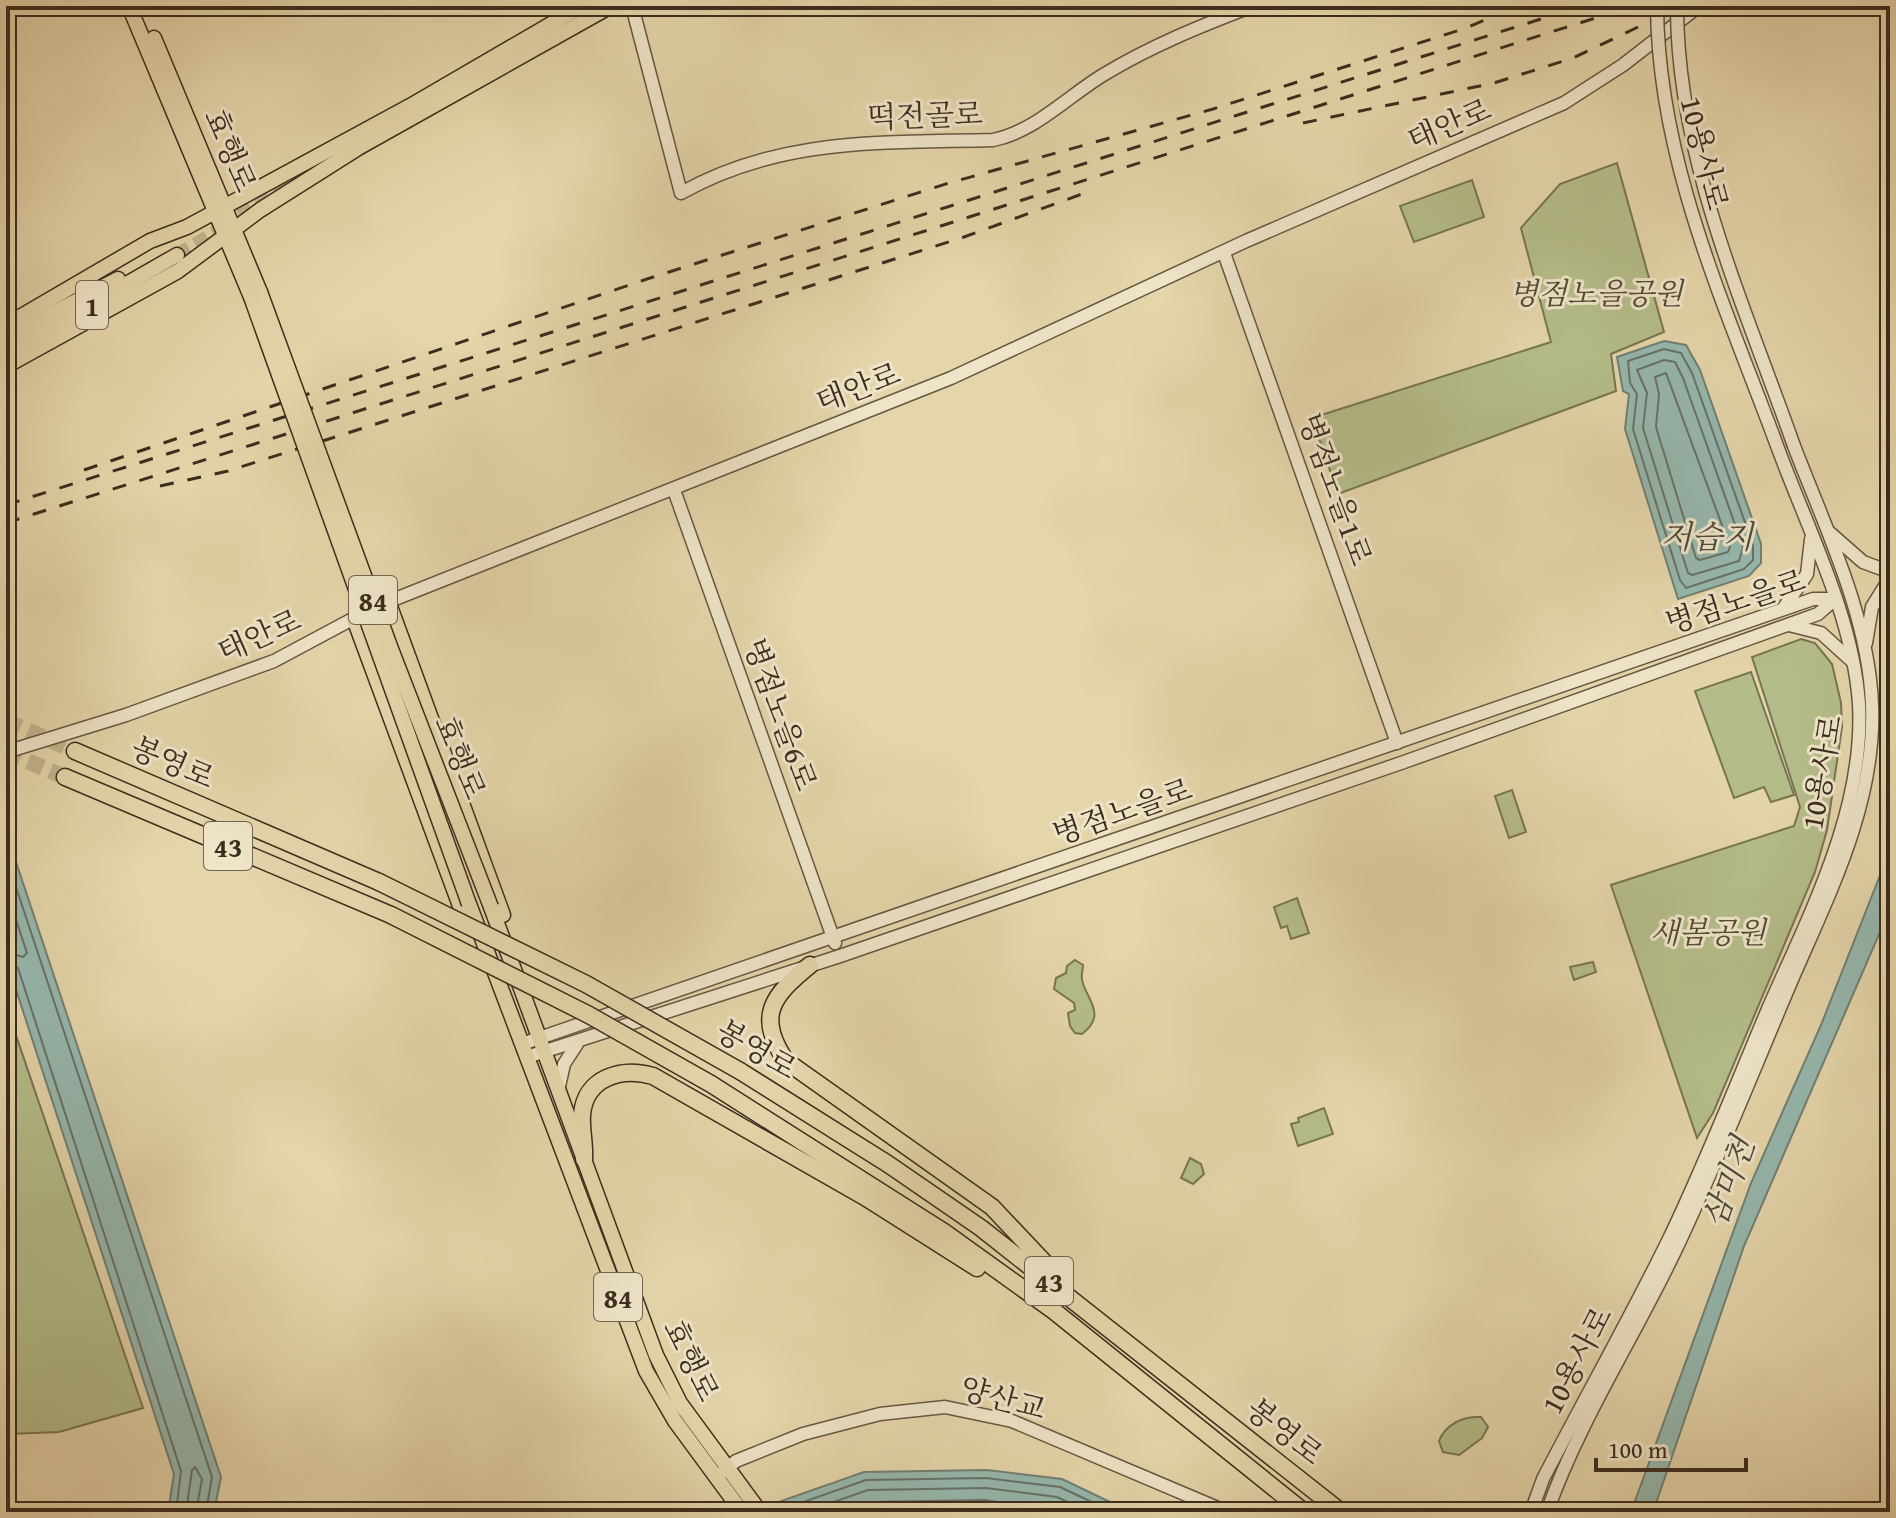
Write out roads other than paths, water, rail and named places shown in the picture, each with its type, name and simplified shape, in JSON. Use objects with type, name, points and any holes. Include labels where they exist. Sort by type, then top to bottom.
[{"type":"highway","name":"봉영로","points":[[75,751],[379,882],[572,977],[740,1071],[958,1212],[1341,1512]]},
{"type":"highway","name":"봉영로","points":[[65,777],[391,915],[577,1008],[711,1084],[849,1169],[1005,1276],[1299,1508]]},
{"type":"highway","points":[[810,965],[774,997],[770,1010],[773,1036],[786,1061],[992,1207],[1095,1317]]},
{"type":"highway","points":[[584,1159],[582,1112],[589,1093],[610,1075],[640,1072],[653,1076],[865,1197],[983,1271],[1005,1276]]},
{"type":"main road","name":"효행로","points":[[129,6],[221,208]]},
{"type":"main road","name":"효행로","points":[[139,6],[256,294],[491,907],[656,1355],[722,1473]]},
{"type":"main road","points":[[6,325],[150,241],[221,208],[410,106],[582,6]]},
{"type":"main road","points":[[6,366],[178,271],[260,210],[358,148],[611,6]]},
{"type":"main road","name":"1","points":[[6,338],[175,251],[6,353]]},
{"type":"main road","name":"효행로","points":[[256,294],[469,904],[635,1344],[669,1411],[738,1494],[760,1512]]},
{"type":"main road","points":[[388,601],[516,951],[516,973]]},
{"type":"main road","points":[[354,619],[457,899],[488,974],[502,993]]},
{"type":"main road","points":[[669,1411],[674,1412],[690,1434],[695,1433],[695,1426]]},
{"type":"main road","name":"84","points":[[738,1494],[742,1512]]},
{"type":"street","name":"떡전골로","points":[[632,6],[681,193],[713,176],[750,163],[832,144],[993,140],[1014,136],[1101,76],[1173,36],[1253,6]]},
{"type":"street","name":"10용사로","points":[[1531,1512],[1543,1479],[1667,1243],[1830,863],[1858,747],[1858,655],[1779,451],[1683,186],[1662,87],[1657,6]]},
{"type":"street","name":"10용사로","points":[[1547,1512],[1579,1435],[1677,1247],[1844,855],[1870,758],[1872,701],[1826,529],[1716,226],[1695,153],[1681,88],[1677,6]]},
{"type":"street","name":"태안로","points":[[6,752],[126,715],[274,661],[388,601],[951,378],[1564,103],[1604,79],[1699,6]]},
{"type":"street","name":"병점노을1로","points":[[1224,253],[1397,743]]},
{"type":"street","name":"병점노을6로","points":[[674,490],[840,956]]},
{"type":"street","points":[[1826,529],[1850,553],[1890,572]]},
{"type":"street","points":[[1811,536],[1807,574],[1782,610],[1787,614],[1787,625],[1821,633],[1858,655],[1872,607],[1890,578]]},
{"type":"street","name":"병점노을로","points":[[542,1046],[582,1026],[1813,599],[1835,599]]},
{"type":"street","name":"병점노을로","points":[[525,1050],[582,1041],[1339,785],[1818,614],[1835,599]]},
{"type":"street","points":[[1464,720],[1461,727],[1463,735],[1470,739]]},
{"type":"street","points":[[1334,765],[1342,778],[1339,785]]},
{"type":"street","points":[[1169,822],[1166,829],[1174,841]]},
{"type":"street","points":[[1056,861],[1064,872],[1060,880]]},
{"type":"street","points":[[882,921],[883,934],[889,939]]},
{"type":"street","points":[[782,956],[787,961],[786,973]]},
{"type":"street","points":[[558,1091],[564,1064],[582,1041],[582,1026]]},
{"type":"street","name":"양산교","points":[[722,1473],[736,1461],[803,1434],[880,1414],[945,1407],[1012,1421],[1227,1512]]},
{"type":"water","name":"저습지","points":[[1664,341],[1686,345],[1700,370],[1761,544],[1761,563],[1749,576],[1678,599],[1625,429],[1629,394],[1623,391],[1617,357]]},
{"type":"water","points":[[6,832],[221,1477],[214,1512],[168,1512],[174,1474],[6,959]]},
{"type":"water","points":[[1890,850],[1890,909],[1744,1246],[1653,1512],[1631,1512],[1751,1183],[1821,1025]]},
{"type":"water","points":[[987,1470],[1062,1479],[1131,1512],[750,1512],[864,1472]]},
{"type":"tunnel","points":[[218,221],[339,152]]},
{"type":"tunnel","points":[[177,255],[232,223]]},
{"type":"tunnel","points":[[6,721],[75,751]]},
{"type":"tunnel","points":[[6,752],[65,777]]},
{"type":"railway","points":[[84,470],[647,279],[949,183],[1213,109],[1466,28],[1518,6]]},
{"type":"railway","points":[[6,505],[1582,6]]},
{"type":"railway","points":[[6,523],[1633,6]]},
{"type":"railway","points":[[1303,123],[1494,83],[1573,58],[1638,27]]},
{"type":"railway","points":[[160,486],[228,471],[964,237],[1082,194]]},
{"type":"park label","name":"병점노을공원","points":[[1596,293]]},
{"type":"park label","name":"새봄공원","points":[[1708,932]]},
{"type":"water label","name":"삼미천","points":[[1728,1182]]}]
